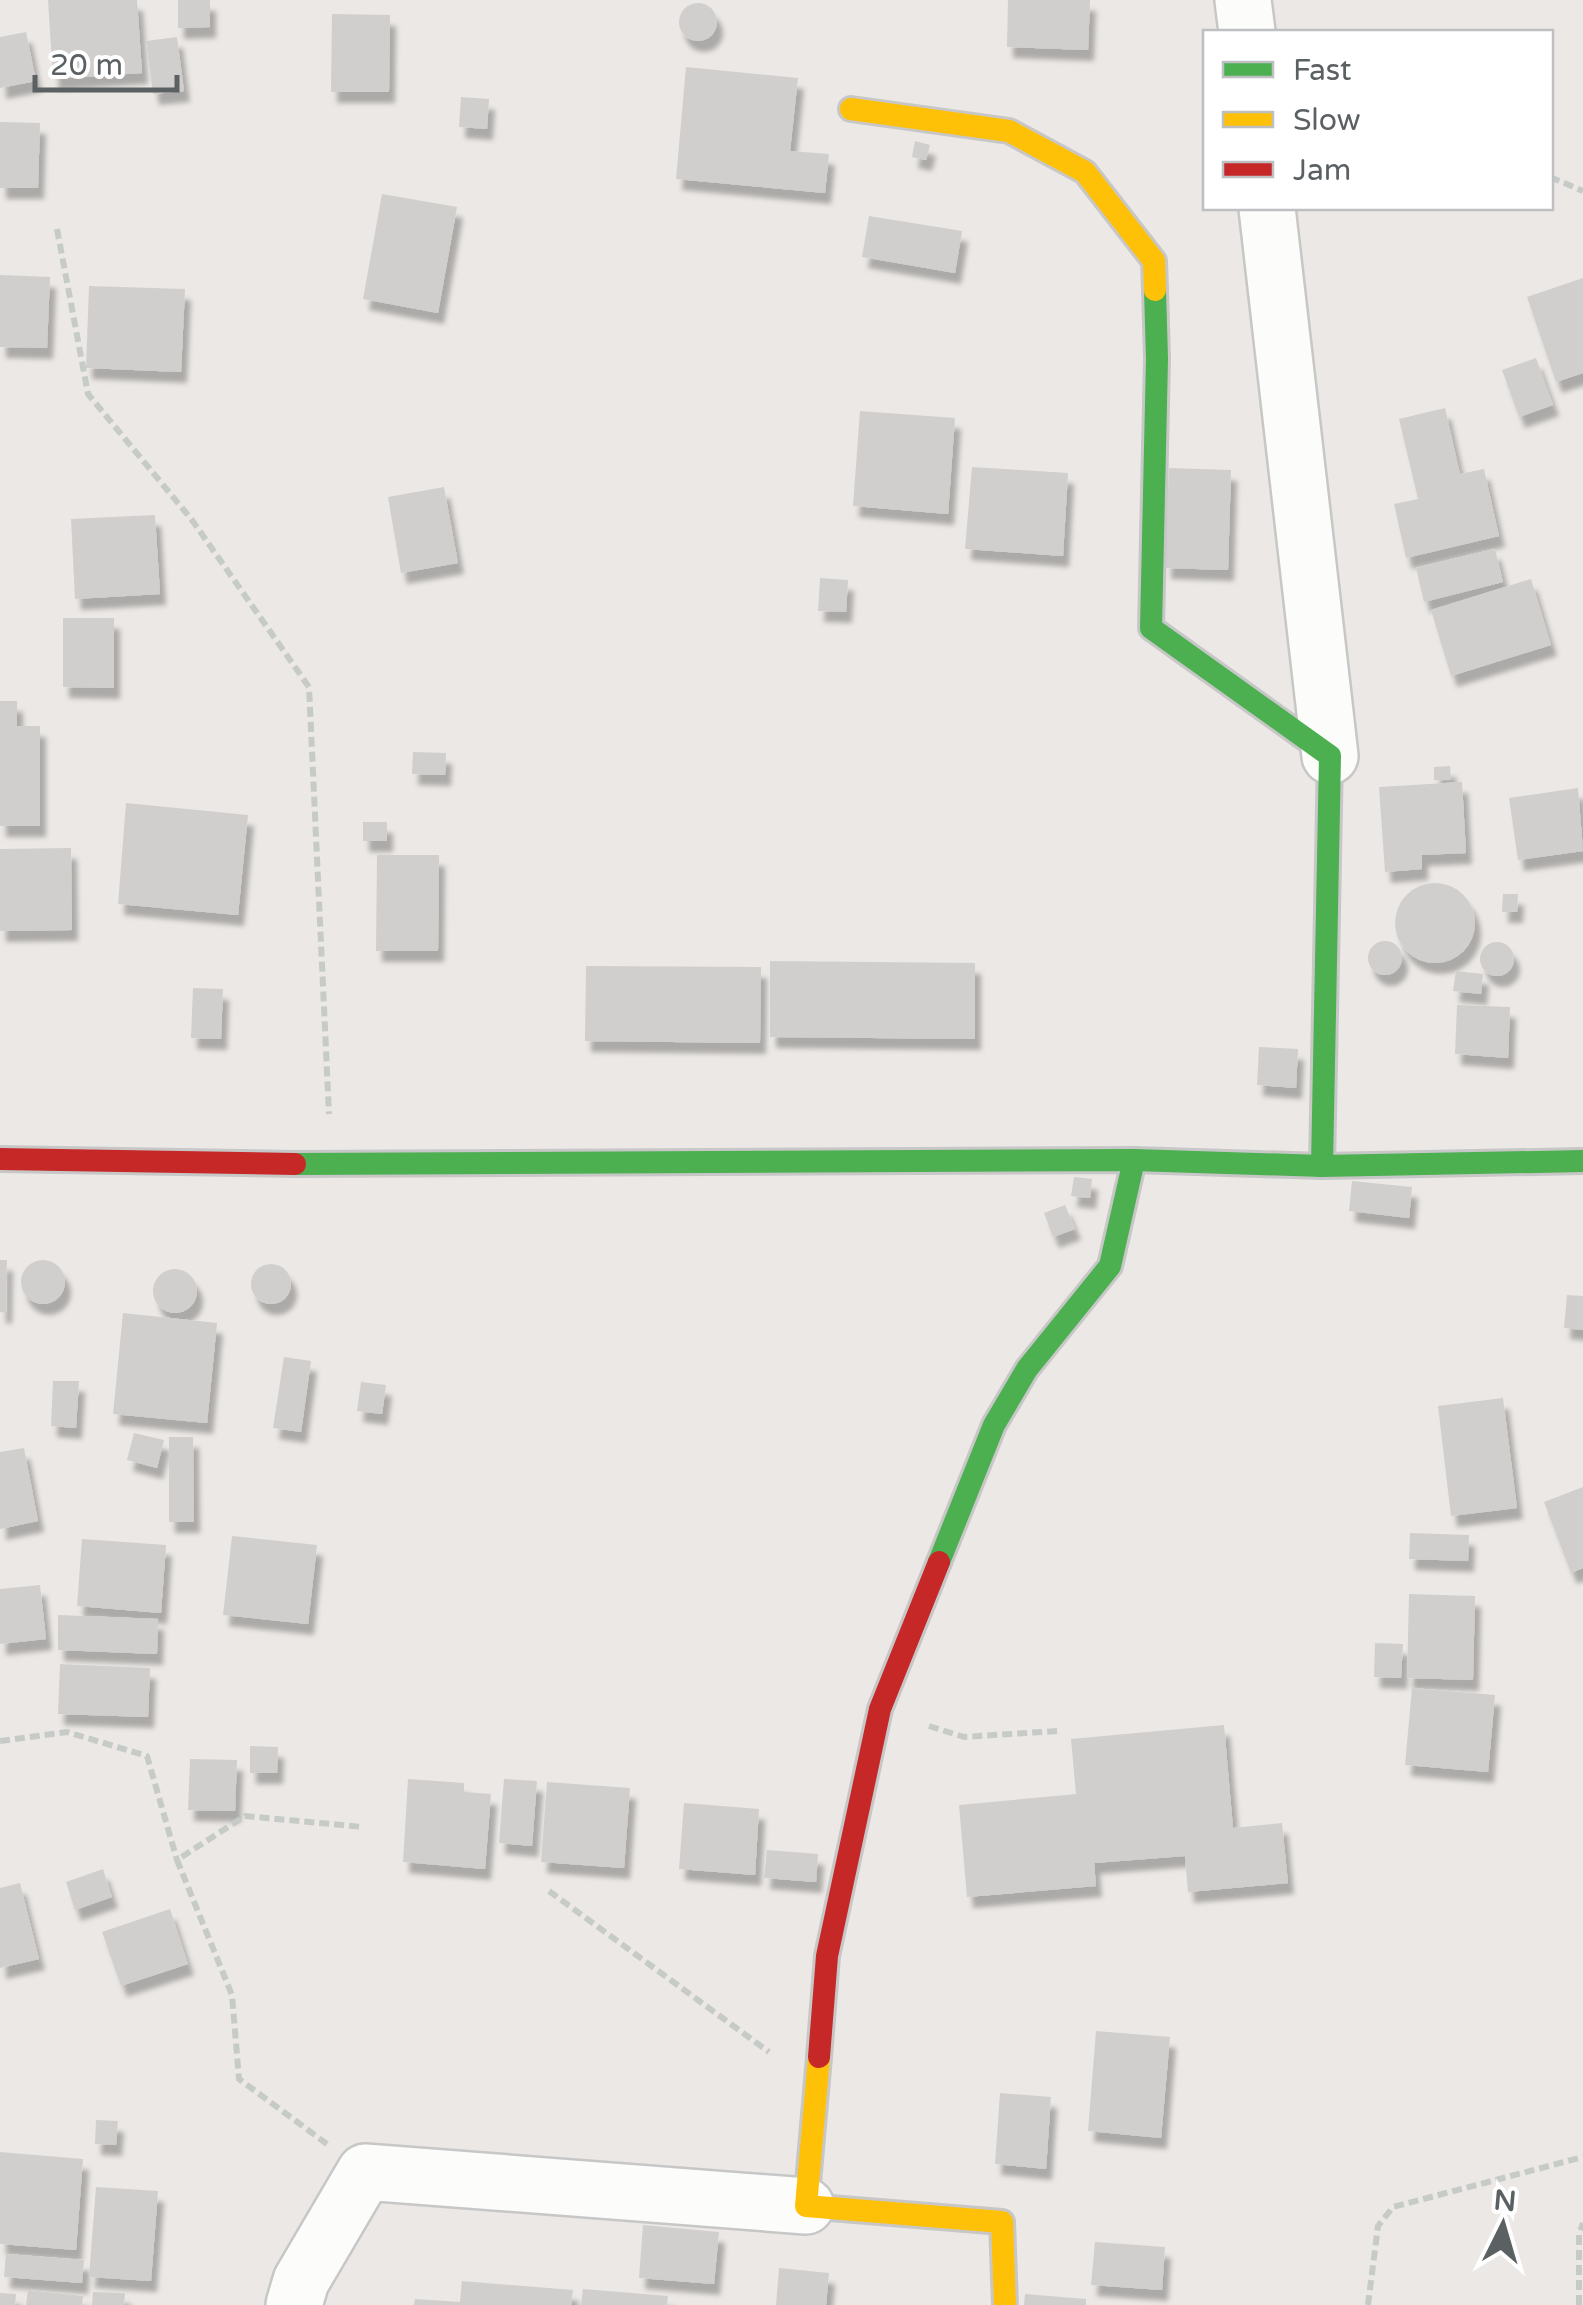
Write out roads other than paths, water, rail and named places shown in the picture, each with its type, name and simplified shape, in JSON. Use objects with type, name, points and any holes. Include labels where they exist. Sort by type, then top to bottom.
[{"type":"street","points":[[1243,0],[1246,30]]},
{"type":"street","points":[[851,109],[1009,131],[1085,172],[1154,261],[1157,360],[1152,628],[1330,756]]},
{"type":"street","points":[[1267,210],[1330,756],[1322,1166]]},
{"type":"street","points":[[0,1159],[331,1165],[1134,1160],[1322,1166],[1583,1160]]},
{"type":"street","points":[[806,2206],[827,1956],[880,1710],[994,1425],[1027,1369],[1110,1266],[1134,1160]]},
{"type":"street","points":[[294,2305],[301,2281],[365,2172],[1002,2222],[1006,2305]]}]
